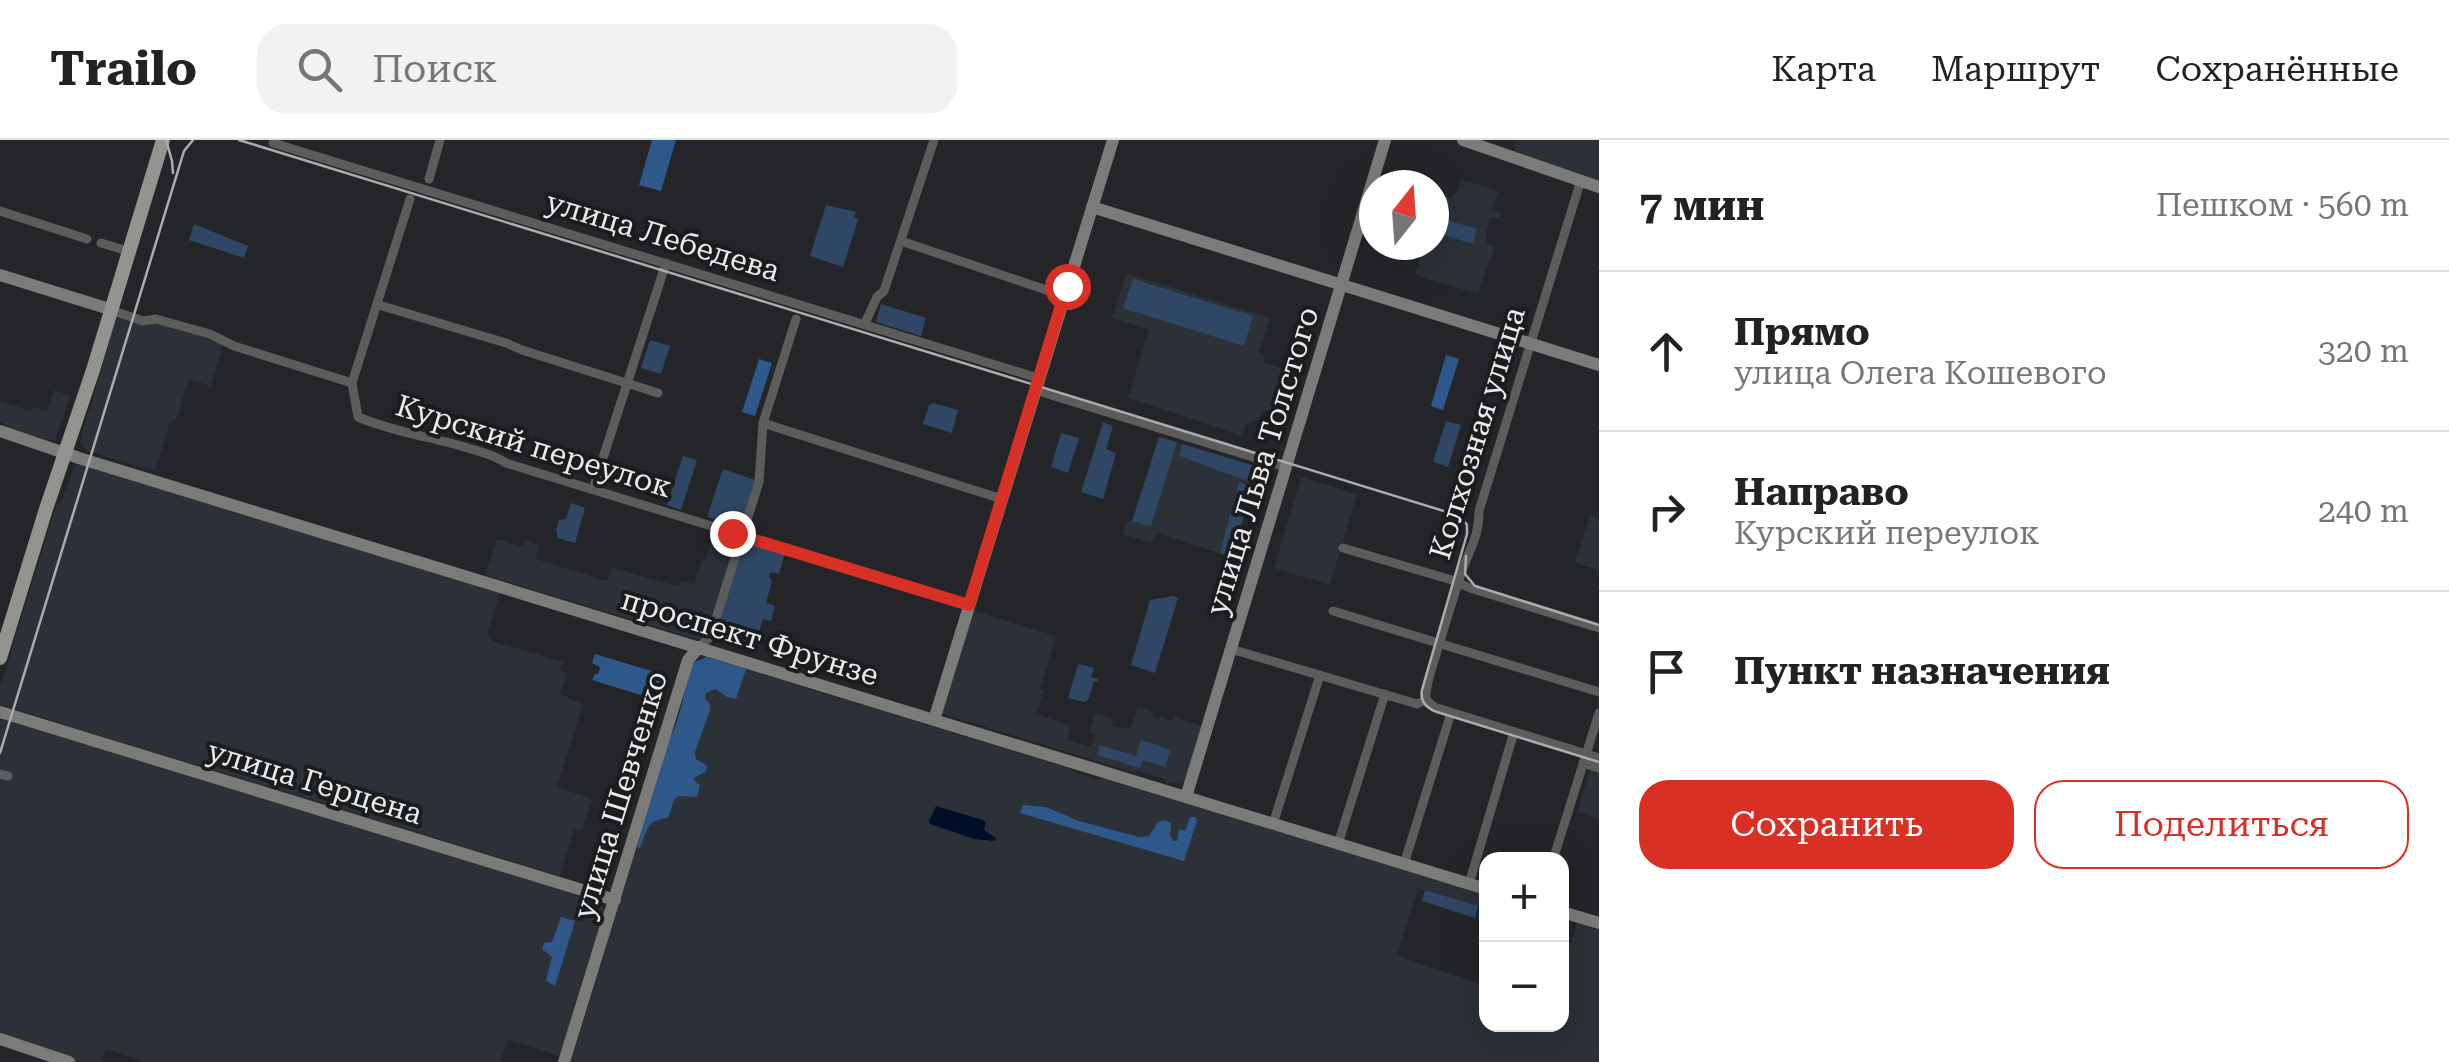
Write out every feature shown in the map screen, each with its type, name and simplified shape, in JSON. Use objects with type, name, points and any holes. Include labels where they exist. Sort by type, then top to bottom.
[{"type":"main road","points":[[107,308],[121,249],[160,140]]},
{"type":"main road","points":[[0,658],[160,140]]},
{"type":"main road","points":[[0,636],[62,452]]},
{"type":"street","points":[[429,179],[440,140]]},
{"type":"street","points":[[865,324],[876,297],[884,291],[934,140]]},
{"type":"street","points":[[934,720],[1112,140]]},
{"type":"street","name":"улица Льва Толстого","points":[[1186,797],[1385,140]]},
{"type":"street","points":[[1464,140],[1599,187]]},
{"type":"street","name":"улица Лебедева","points":[[274,143],[865,324],[1286,467]]},
{"type":"street","name":"Колхозная улица","points":[[1426,700],[1439,643],[1473,548],[1479,511],[1581,180]]},
{"type":"street","points":[[0,275],[143,322],[156,319],[210,334],[234,346],[352,383],[410,200]]},
{"type":"street","points":[[1092,207],[1599,364]]},
{"type":"street","points":[[0,211],[87,239]]},
{"type":"street","points":[[900,242],[1064,296]]},
{"type":"street","points":[[101,243],[121,249]]},
{"type":"street","points":[[592,489],[666,263]]},
{"type":"street","points":[[379,305],[658,393]]},
{"type":"street","name":"улица Шевченко","points":[[564,1062],[688,660],[710,637],[759,482],[763,423],[796,319]]},
{"type":"street","name":"Курский переулок","points":[[352,383],[358,417],[370,422],[435,438],[969,605]]},
{"type":"street","points":[[763,423],[1002,499]]},
{"type":"street","name":"проспект Фрунзе","points":[[0,432],[1479,887]]},
{"type":"street","points":[[1344,548],[1599,628]]},
{"type":"street","points":[[1333,611],[1599,692]]},
{"type":"street","points":[[1231,649],[1418,704],[1426,700],[1434,708],[1514,732],[1599,768]]},
{"type":"street","points":[[1273,824],[1320,675]]},
{"type":"street","points":[[1338,844],[1385,694]]},
{"type":"street","name":"улица Герцена","points":[[0,712],[615,900]]},
{"type":"street","points":[[1404,864],[1451,712]]},
{"type":"street","points":[[1555,852],[1599,712]]},
{"type":"street","points":[[1469,884],[1514,732]]},
{"type":"street","points":[[1584,759],[1599,758]]},
{"type":"street","points":[[1569,914],[1599,924]]},
{"type":"street","points":[[0,1039],[68,1062]]},
{"type":"shaded area","points":[[652,140],[676,140],[661,191],[639,185]]},
{"type":"shaded area","points":[[1517,140],[1599,140],[1599,182],[1513,153]]},
{"type":"shaded area","points":[[1461,179],[1498,191],[1492,210],[1501,213],[1499,219],[1490,217],[1486,232],[1487,244],[1495,247],[1478,294],[1416,272],[1420,260],[1449,260],[1449,197],[1457,193]]},
{"type":"shaded area","points":[[826,205],[856,212],[854,217],[858,220],[843,267],[810,256]]},
{"type":"shaded area","points":[[1449,221],[1477,229],[1473,244],[1449,237]]},
{"type":"shaded area","points":[[194,224],[248,246],[244,258],[189,240]]},
{"type":"shaded area","points":[[1126,273],[1270,318],[1259,353],[1265,356],[1264,363],[1289,370],[1275,413],[1264,410],[1257,420],[1246,425],[1242,436],[1128,398],[1149,330],[1112,318]]},
{"type":"shaded area","points":[[1133,279],[1253,316],[1244,346],[1123,308]]},
{"type":"shaded area","points":[[881,304],[926,318],[921,336],[876,322]]},
{"type":"shaded area","points":[[116,316],[157,323],[223,345],[211,386],[189,379],[155,471],[88,451],[81,444]]},
{"type":"shaded area","points":[[650,340],[670,346],[661,374],[641,368]]},
{"type":"shaded area","points":[[1446,355],[1459,359],[1443,410],[1431,406]]},
{"type":"shaded area","points":[[759,359],[772,363],[755,416],[742,412]]},
{"type":"shaded area","points":[[54,390],[70,396],[55,440],[11,428],[0,421],[0,401],[31,411],[33,407],[47,411]]},
{"type":"shaded area","points":[[933,403],[958,410],[952,433],[923,424]]},
{"type":"shaded area","points":[[1446,421],[1461,425],[1448,467],[1433,462]]},
{"type":"shaded area","points":[[1103,422],[1113,426],[1106,449],[1116,453],[1103,499],[1081,492]]},
{"type":"shaded area","points":[[1061,433],[1079,438],[1068,473],[1051,467]]},
{"type":"shaded area","points":[[1159,437],[1258,467],[1232,557],[1156,533],[1152,543],[1123,534],[1126,523],[1133,520]]},
{"type":"shaded area","points":[[1159,437],[1177,442],[1151,526],[1132,521]]},
{"type":"shaded area","points":[[1182,444],[1258,467],[1253,483],[1180,456]]},
{"type":"shaded area","points":[[683,456],[697,460],[681,510],[667,505]]},
{"type":"shaded area","points":[[82,465],[500,592],[487,635],[492,641],[563,662],[560,670],[567,673],[560,694],[583,704],[557,787],[592,799],[582,831],[574,829],[560,876],[0,705],[0,687],[56,506],[62,501],[73,470]]},
{"type":"shaded area","points":[[723,469],[755,480],[741,528],[707,517]]},
{"type":"shaded area","points":[[1301,477],[1357,494],[1330,585],[1274,568]]},
{"type":"shaded area","points":[[1239,482],[1252,487],[1232,557],[1220,553]]},
{"type":"shaded area","points":[[571,503],[585,508],[575,543],[558,538],[556,530],[559,520],[566,519]]},
{"type":"shaded area","points":[[1590,515],[1599,518],[1599,570],[1575,563]]},
{"type":"shaded area","points":[[718,531],[739,539],[702,641],[485,575],[497,539],[523,547],[526,541],[539,545],[536,559],[607,581],[611,568],[678,586],[681,581],[694,585]]},
{"type":"shaded area","points":[[744,543],[785,552],[779,574],[771,572],[769,576],[772,581],[766,603],[775,606],[771,621],[763,619],[754,648],[721,638],[726,621],[719,618]]},
{"type":"shaded area","points":[[1178,598],[1155,673],[1131,665],[1150,600]]},
{"type":"shaded area","points":[[971,610],[1056,636],[1036,714],[1071,726],[1067,740],[1091,747],[1095,735],[1089,733],[1095,713],[1113,719],[1112,726],[1130,729],[1138,706],[1154,712],[1153,717],[1158,719],[1173,721],[1174,717],[1203,727],[1187,779],[1180,784],[1167,783],[1162,778],[940,713]]},
{"type":"shaded area","points":[[595,654],[668,676],[660,701],[592,680],[600,667],[592,663]]},
{"type":"shaded area","points":[[706,657],[1098,780],[1479,893],[1479,906],[1418,888],[1397,956],[1479,984],[1479,1032],[1569,1032],[1569,950],[1577,923],[1599,930],[1599,1062],[571,1062],[677,724],[686,684],[697,660]]},
{"type":"shaded area","points":[[706,657],[746,669],[736,699],[716,689],[706,693],[710,710],[695,752],[696,759],[707,766],[706,772],[694,780],[700,785],[697,797],[678,796],[668,818],[652,823],[640,848],[637,847],[691,664]]},
{"type":"shaded area","points":[[1078,664],[1094,668],[1091,677],[1098,679],[1084,702],[1068,698]]},
{"type":"shaded area","points":[[0,719],[449,852],[600,903],[605,911],[560,1056],[508,1040],[500,1062],[141,1062],[106,1049],[103,1062],[78,1062],[0,1035]]},
{"type":"shaded area","points":[[1141,740],[1170,750],[1165,767],[1143,760],[1140,768],[1097,755],[1100,745],[1136,756]]},
{"type":"shaded area","points":[[1590,769],[1599,772],[1599,819],[1577,812]]},
{"type":"shaded area","points":[[1023,805],[1046,807],[1079,821],[1139,837],[1149,836],[1158,822],[1165,820],[1171,823],[1173,841],[1177,841],[1179,829],[1185,831],[1190,817],[1197,821],[1184,861],[1020,813]]},
{"type":"shaded area","points":[[936,806],[983,820],[984,830],[995,841],[974,839],[930,824]]},
{"type":"shaded area","points":[[1425,890],[1478,906],[1475,918],[1422,901]]},
{"type":"shaded area","points":[[561,917],[575,921],[555,986],[546,981],[552,957],[542,949],[544,943],[552,942]]},
{"type":"tram line","points":[[166,140],[173,173]]},
{"type":"tram line","points":[[0,753],[184,151],[193,140]]},
{"type":"tram line","points":[[239,140],[1460,516],[1467,525],[1467,534],[1422,690],[1423,701],[1437,712],[1599,762]]},
{"type":"tram line","points":[[1466,556],[1465,574],[1475,586],[1599,625]]},
{"type":"route","points":[[732,533],[969,605],[1067,286]]}]
